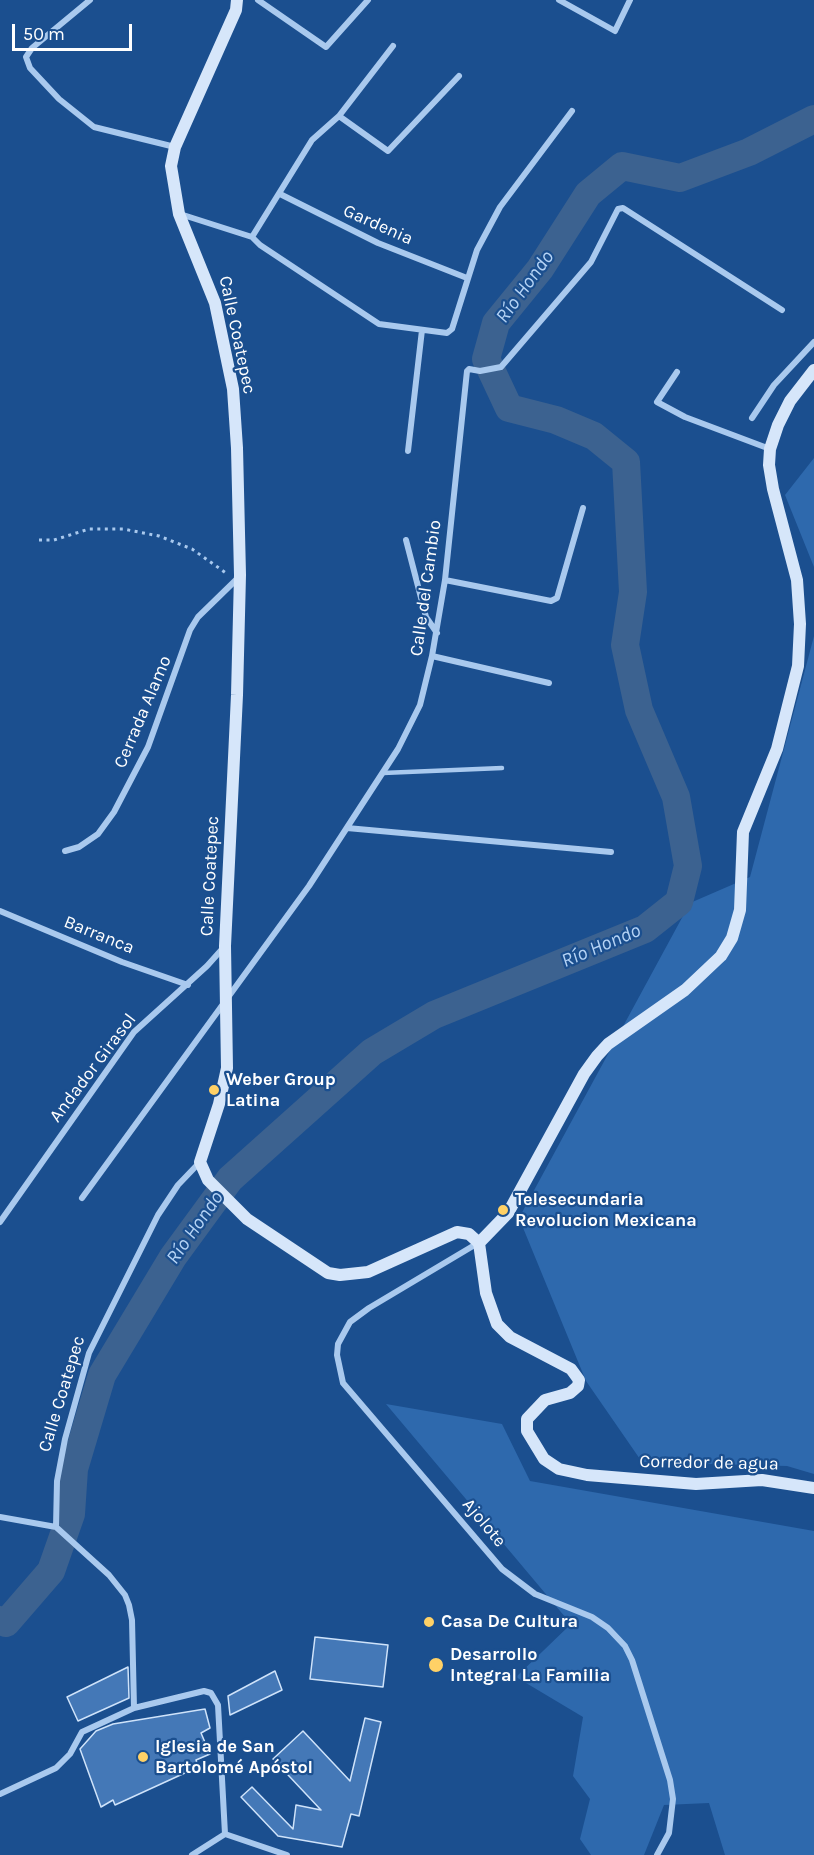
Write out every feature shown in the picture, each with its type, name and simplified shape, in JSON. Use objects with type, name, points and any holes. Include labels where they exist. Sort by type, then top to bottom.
[{"type":"main road","name":"Calle Coatepec","points":[[200,1162],[219,1104],[227,1068],[225,946],[237,695],[233,389],[215,303],[179,213],[171,166],[175,147],[236,10],[237,0]]},
{"type":"main road","points":[[200,1162],[208,1180],[247,1219],[328,1273],[368,1272],[457,1232],[469,1233],[479,1243],[508,1214],[584,1074],[597,1056],[608,1044],[685,990],[721,956],[732,938],[740,910],[743,832],[777,749],[798,666],[800,624],[797,580],[773,489],[769,465],[770,449],[778,425],[790,401],[814,370]]},
{"type":"main road","name":"Corredor de agua","points":[[479,1243],[486,1293],[497,1324],[510,1336],[570,1369],[579,1380],[578,1386],[570,1393],[545,1400],[527,1419],[527,1431],[544,1459],[559,1469],[587,1475],[696,1484],[762,1480],[814,1488]]},
{"type":"street","points":[[90,0],[32,48],[26,57],[30,68],[59,99],[94,127],[175,147]]},
{"type":"street","points":[[258,0],[326,47],[368,0]]},
{"type":"street","points":[[559,0],[615,31],[630,0]]},
{"type":"street","points":[[252,237],[312,140],[339,116],[393,46]]},
{"type":"street","points":[[339,116],[388,151],[459,76]]},
{"type":"street","points":[[179,213],[252,237],[379,324],[447,333],[453,329],[477,250],[500,207],[573,111]]},
{"type":"street","name":"Gardenia","points":[[280,194],[378,243],[467,278]]},
{"type":"street","name":"Calle del Cambio","points":[[82,1198],[309,886],[382,772],[420,705],[437,633],[446,580],[467,371],[501,367],[591,262],[618,209],[630,210],[782,310]]},
{"type":"street","points":[[408,451],[422,330]]},
{"type":"street","points":[[752,418],[774,385],[814,342]]},
{"type":"street","points":[[677,372],[657,402],[685,417],[770,449]]},
{"type":"street","points":[[446,580],[551,601],[557,598],[583,508]]},
{"type":"street","points":[[406,540],[426,617],[437,633]]},
{"type":"street","name":"Cerrada Alamo","points":[[65,851],[79,847],[98,834],[114,813],[148,747],[190,630],[198,617],[237,577]]},
{"type":"street","points":[[432,656],[549,684]]},
{"type":"street","points":[[347,828],[611,852]]},
{"type":"street","name":"Barranca","points":[[0,911],[122,962],[188,985]]},
{"type":"street","name":"Andador Girasol","points":[[0,1222],[134,1032],[188,985],[225,946]]},
{"type":"street","name":"Calle Coatepec","points":[[57,1527],[57,1481],[65,1439],[89,1353],[158,1215],[178,1185],[200,1162]]},
{"type":"street","name":"Ajolote","points":[[479,1243],[369,1308],[350,1322],[338,1344],[336,1355],[343,1383],[502,1569],[535,1594],[592,1617],[608,1628],[625,1646],[632,1660],[670,1780],[673,1799],[669,1833],[657,1855]]},
{"type":"street","points":[[0,1517],[57,1527],[109,1575],[129,1605],[132,1620],[134,1708]]},
{"type":"street","points":[[0,1794],[56,1768],[70,1754],[82,1732],[134,1708],[204,1691],[216,1698],[225,1834]]},
{"type":"street","points":[[192,1855],[225,1834]]},
{"type":"street","points":[[225,1834],[287,1855]]},
{"type":"lane","points":[[382,772],[502,768]]},
{"type":"path","points":[[39,540],[54,540],[89,529],[123,529],[159,536],[192,549],[237,577]]},
{"type":"shaded area","points":[[814,458],[814,567],[785,495]]},
{"type":"shaded area","points":[[814,636],[814,1474],[787,1466],[642,1462],[586,1381],[519,1218],[690,903],[750,877]]},
{"type":"shaded area","points":[[386,1404],[502,1424],[530,1481],[814,1531],[814,1855],[725,1855],[709,1803],[664,1805],[644,1855],[591,1855],[580,1839],[590,1799],[573,1776],[583,1717],[516,1677],[571,1624]]},
{"type":"building","points":[[315,1637],[388,1645],[383,1687],[310,1679]]},
{"type":"building","points":[[128,1667],[129,1698],[78,1721],[67,1697]]},
{"type":"building","points":[[275,1671],[282,1690],[230,1715],[228,1696]]},
{"type":"building","name":"Iglesia de San Bartolomé Apóstol","points":[[205,1709],[210,1728],[201,1733],[210,1754],[196,1760],[198,1767],[115,1805],[113,1800],[101,1807],[80,1749],[96,1731],[113,1724]]},
{"type":"building","points":[[365,1718],[381,1722],[359,1816],[351,1814],[342,1847],[278,1836],[241,1797],[252,1787],[293,1829],[296,1805],[321,1810],[273,1759],[303,1731],[350,1781]]},
{"type":"waterway","name":"Río Hondo","points":[[0,1620],[6,1623],[51,1571],[71,1514],[74,1469],[102,1375],[173,1257],[230,1179],[372,1052],[434,1015],[645,929],[679,902],[688,866],[676,797],[639,710],[625,645],[633,592],[626,462],[594,436],[556,420],[509,408],[486,359],[496,323],[540,269],[588,194],[622,166],[680,178],[749,152],[814,119]]},
{"type":"place","name":"Weber Group Latina","points":[[214,1090]]},
{"type":"place","name":"Telesecundaria Revolucion Mexicana","points":[[503,1210]]},
{"type":"place","name":"Casa De Cultura","points":[[429,1622]]},
{"type":"place","name":"Desarrollo Integral La Familia","points":[[436,1665]]},
{"type":"place","name":"Iglesia de San Bartolomé Apóstol","points":[[143,1757]]}]
